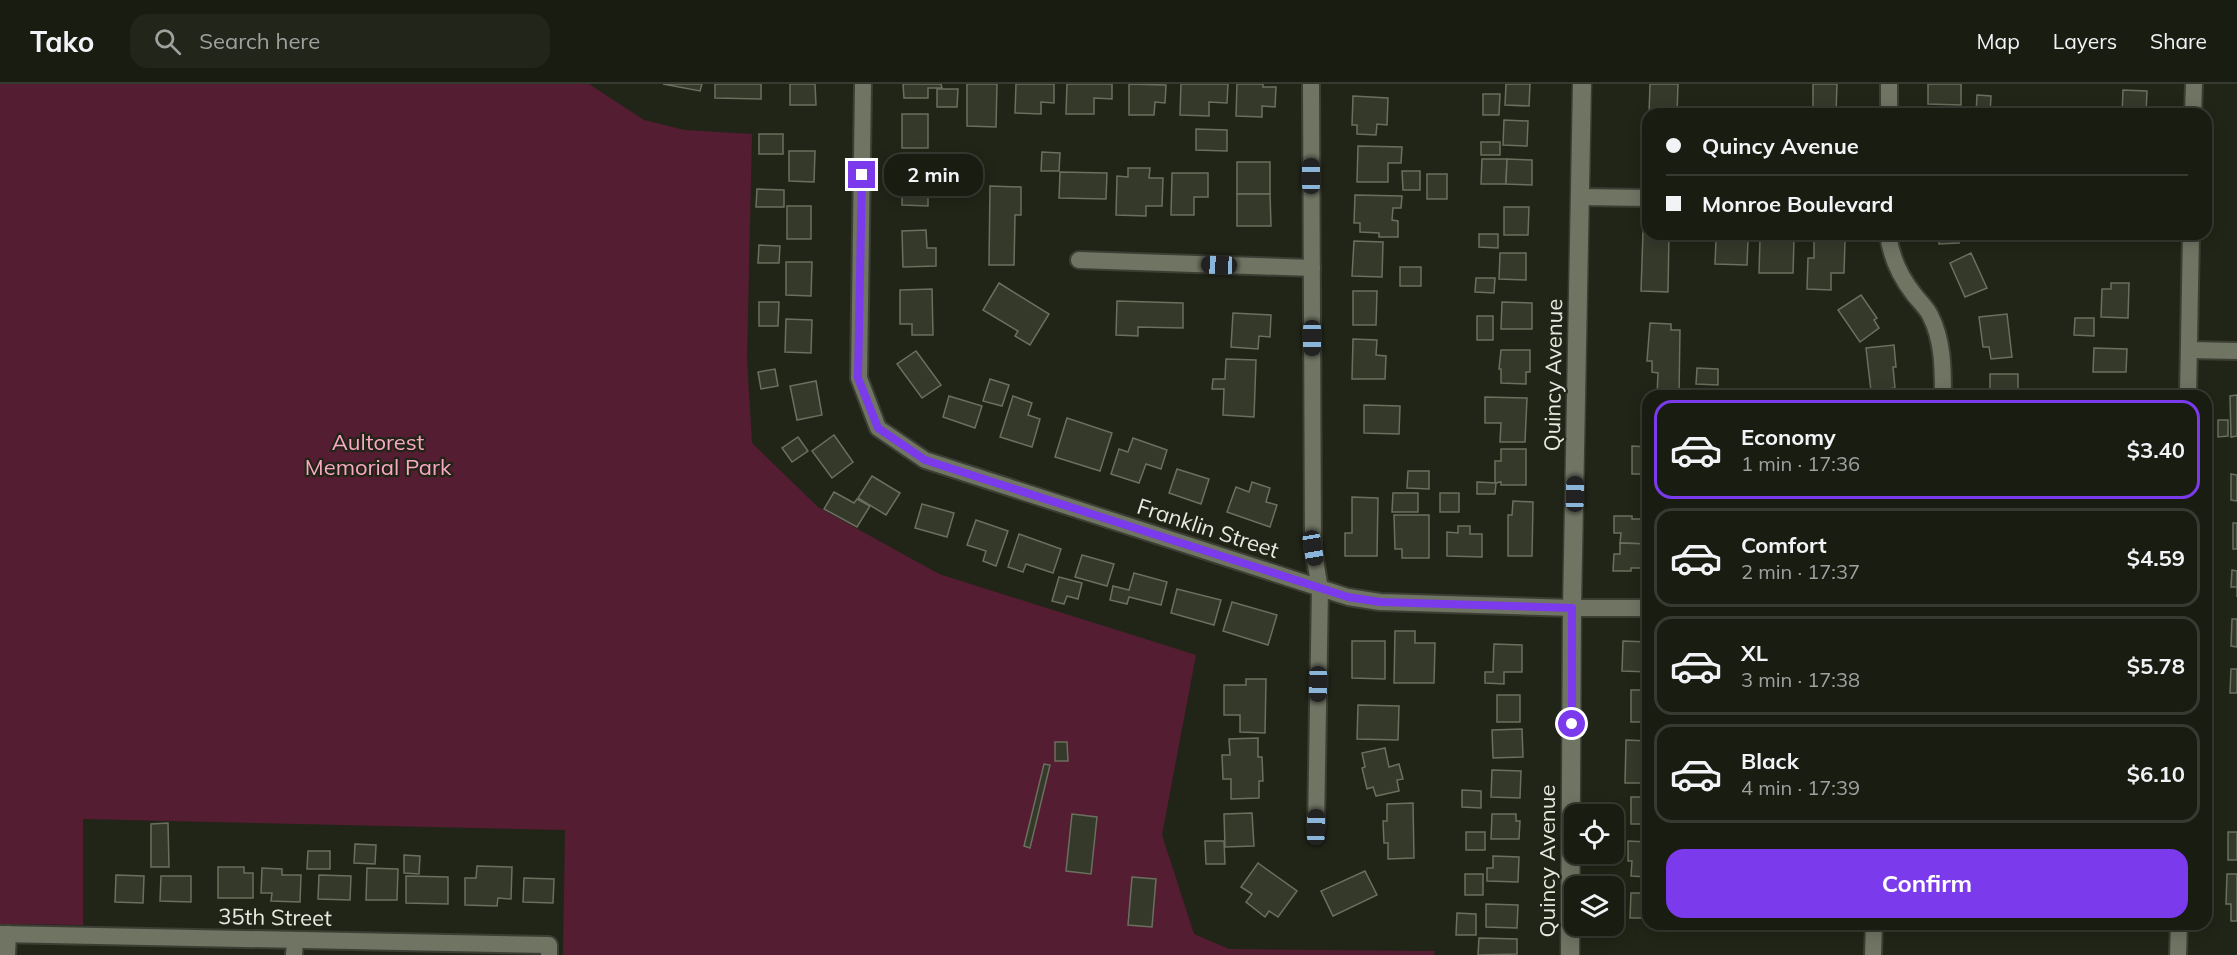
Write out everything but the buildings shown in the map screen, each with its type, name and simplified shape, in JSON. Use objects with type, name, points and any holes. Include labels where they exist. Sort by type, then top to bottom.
[{"type":"street","name":"Franklin Street","points":[[863,84],[858,378],[878,428],[925,460],[1348,597],[1380,602],[1642,608]]},
{"type":"street","points":[[1311,84],[1313,548],[1320,589],[1316,827]]},
{"type":"street","name":"Quincy Avenue","points":[[1570,955],[1572,608],[1582,84]]},
{"type":"street","points":[[1889,84],[1889,108]]},
{"type":"street","points":[[2193,108],[2194,84]]},
{"type":"street","points":[[1580,197],[1642,198]]},
{"type":"street","points":[[1889,240],[1894,262],[1903,280],[1929,312],[1936,328],[1943,367],[1943,390]]},
{"type":"street","points":[[2188,390],[2191,240]]},
{"type":"street","points":[[1079,260],[1312,268]]},
{"type":"street","points":[[2189,350],[2237,351]]},
{"type":"street","points":[[1873,955],[1874,930]]},
{"type":"street","points":[[2178,955],[2179,930]]},
{"type":"street","points":[[4,934],[7,955]]},
{"type":"street","name":"35th Street","points":[[4,934],[295,947],[549,950]]},
{"type":"green space","name":"Aultorest Memorial Park","points":[[0,84],[589,84],[644,120],[685,130],[752,134],[747,359],[752,443],[818,507],[939,574],[1196,655],[1162,835],[1194,934],[1229,949],[1435,951],[1434,955],[563,955],[565,830],[83,819],[83,925],[0,924]]},
{"type":"route","points":[[862,175],[858,378],[878,428],[925,460],[1348,597],[1380,602],[1572,608],[1572,724]]}]
